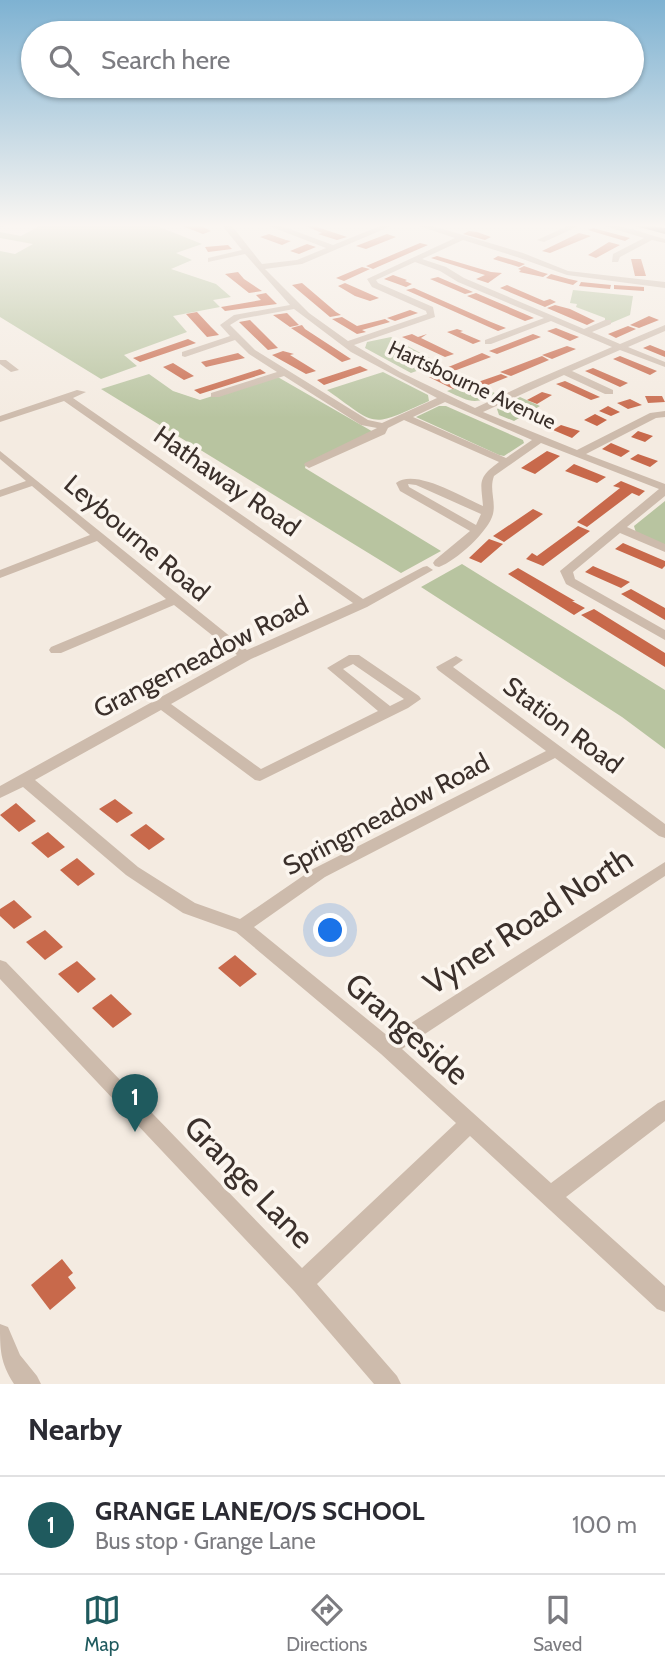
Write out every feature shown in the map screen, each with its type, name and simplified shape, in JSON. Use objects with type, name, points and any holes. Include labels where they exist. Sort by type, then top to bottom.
[{"type":"street","name":"Hartsbourne Avenue","points":[[280,289],[297,306],[382,366],[446,398],[540,439],[665,489]]},
{"type":"street","points":[[348,344],[432,315],[430,309],[387,289]]},
{"type":"street","points":[[483,289],[663,365]]},
{"type":"street","points":[[297,306],[226,321],[223,325],[252,352],[365,423],[383,426],[446,398]]},
{"type":"street","points":[[490,339],[552,318]]},
{"type":"street","points":[[584,332],[608,322]]},
{"type":"street","points":[[478,411],[665,328]]},
{"type":"street","points":[[192,359],[185,354],[236,337]]},
{"type":"street","points":[[565,371],[608,393]]},
{"type":"street","points":[[215,395],[284,373]]},
{"type":"street","points":[[0,419],[80,392]]},
{"type":"street","name":"Hathaway Road","points":[[65,397],[362,604]]},
{"type":"street","points":[[579,453],[654,415],[665,414]]},
{"type":"street","points":[[405,417],[505,461]]},
{"type":"street","points":[[309,465],[380,432],[383,426]]},
{"type":"street","points":[[477,530],[401,485],[414,480],[488,513],[485,482],[490,474],[540,439]]},
{"type":"street","name":"Leybourne Road","points":[[0,454],[246,656]]},
{"type":"street","points":[[0,494],[34,482]]},
{"type":"street","points":[[665,489],[569,566],[566,576],[665,636]]},
{"type":"street","name":"Grangemeadow Road","points":[[0,793],[246,656],[362,604],[433,566],[477,530],[488,513]]},
{"type":"street","points":[[618,528],[665,548]]},
{"type":"street","points":[[0,574],[98,536]]},
{"type":"street","points":[[56,650],[175,600]]},
{"type":"street","points":[[161,703],[260,776],[388,712],[414,699],[354,658],[334,668],[388,712]]},
{"type":"street","name":"Station Road","points":[[456,660],[443,667],[665,832]]},
{"type":"street","name":"Springmeadow Road","points":[[242,927],[319,873],[556,751]]},
{"type":"street","name":"Grangeside","points":[[24,779],[132,871],[189,908],[242,927],[388,1048],[665,1301]]},
{"type":"street","name":"Vyner Road North","points":[[388,1048],[665,868]]},
{"type":"street","name":"Grange Lane","points":[[0,967],[302,1283],[389,1384]]},
{"type":"street","points":[[551,1196],[665,1109]]},
{"type":"street","points":[[302,1283],[469,1124]]},
{"type":"street","points":[[0,1335],[12,1363],[29,1384]]},
{"type":"green space","points":[[0,289],[221,289],[231,297],[213,300],[220,307],[173,316],[187,332],[124,355],[137,366],[101,379],[0,317]]},
{"type":"green space","points":[[573,290],[633,296],[630,315],[611,323],[605,321],[605,318],[570,303]]},
{"type":"green space","points":[[391,337],[439,363],[411,373],[365,348],[367,342]]},
{"type":"green space","points":[[383,372],[428,395],[429,401],[395,416],[375,420],[356,411],[327,390]]},
{"type":"green space","points":[[149,374],[173,391],[200,400],[276,376],[375,433],[306,464],[305,468],[441,551],[401,573],[101,389]]},
{"type":"green space","points":[[470,382],[497,394],[472,401],[447,391]]},
{"type":"green space","points":[[520,397],[540,406],[514,421],[499,415],[497,409]]},
{"type":"green space","points":[[439,406],[446,406],[523,440],[524,443],[504,456],[499,455],[416,417]]},
{"type":"green space","points":[[665,501],[665,545],[636,533],[634,526]]},
{"type":"green space","points":[[462,564],[665,690],[665,749],[622,717],[421,587]]},
{"type":"building","points":[[243,289],[262,291],[249,293]]},
{"type":"building","points":[[296,289],[309,289],[341,315],[330,317]]},
{"type":"building","points":[[342,289],[358,289],[379,298],[370,301]]},
{"type":"building","points":[[415,289],[506,328],[498,331],[406,290]]},
{"type":"building","points":[[452,289],[473,292],[465,294]]},
{"type":"building","points":[[501,289],[515,289],[544,301],[550,299],[556,302],[545,307]]},
{"type":"building","points":[[614,289],[644,289],[644,291]]},
{"type":"building","points":[[266,293],[277,304],[225,311],[221,307],[261,300],[256,295]]},
{"type":"building","points":[[476,293],[534,318],[525,321],[467,296]]},
{"type":"building","points":[[555,305],[595,321],[587,325],[547,308]]},
{"type":"building","points":[[410,310],[418,313],[395,321],[387,318]]},
{"type":"building","points":[[197,312],[219,335],[207,337],[186,314]]},
{"type":"building","points":[[287,313],[299,325],[290,327],[273,315]]},
{"type":"building","points":[[649,316],[659,320],[639,328],[630,325]]},
{"type":"building","points":[[342,317],[357,326],[385,319],[390,322],[357,334],[332,319]]},
{"type":"building","points":[[250,320],[278,348],[268,350],[239,322]]},
{"type":"building","points":[[302,325],[351,359],[342,362],[291,328]]},
{"type":"building","points":[[628,326],[636,329],[616,338],[608,334]]},
{"type":"building","points":[[556,328],[579,337],[570,341],[547,331]]},
{"type":"building","points":[[457,329],[481,341],[473,344],[447,332]]},
{"type":"building","points":[[412,334],[418,337],[427,334],[421,338],[454,354],[445,357],[402,337]]},
{"type":"building","points":[[533,334],[541,337],[497,354],[489,351]]},
{"type":"building","points":[[188,339],[196,343],[140,362],[133,358]]},
{"type":"building","points":[[650,345],[665,351],[665,357],[643,348]]},
{"type":"building","points":[[567,346],[576,349],[552,359],[542,355]]},
{"type":"building","points":[[283,351],[294,354],[290,355],[316,371],[306,374],[272,355]]},
{"type":"building","points":[[238,353],[245,358],[206,367],[201,362]]},
{"type":"building","points":[[482,353],[491,357],[454,371],[446,368]]},
{"type":"building","points":[[542,356],[549,360],[511,376],[500,372]]},
{"type":"building","points":[[620,356],[657,371],[650,375],[613,359]]},
{"type":"building","points":[[173,363],[194,376],[184,380],[163,367]]},
{"type":"building","points":[[360,366],[368,370],[324,385],[317,380]]},
{"type":"building","points":[[593,368],[628,383],[620,387],[585,371]]},
{"type":"building","points":[[260,369],[266,373],[200,394],[194,390]]},
{"type":"building","points":[[438,374],[464,383],[453,389],[429,377]]},
{"type":"building","points":[[501,374],[508,377],[483,387],[475,383]]},
{"type":"building","points":[[565,381],[600,397],[591,400],[556,384]]},
{"type":"building","points":[[542,392],[552,395],[537,404],[527,400]]},
{"type":"building","points":[[645,396],[662,396],[665,402],[648,403]]},
{"type":"building","points":[[630,399],[642,405],[628,409],[617,403]]},
{"type":"building","points":[[608,406],[620,412],[611,416],[599,411]]},
{"type":"building","points":[[533,411],[554,418],[546,423],[527,415]]},
{"type":"building","points":[[595,414],[607,420],[597,426],[584,420]]},
{"type":"building","points":[[561,425],[580,431],[572,438],[553,430]]},
{"type":"building","points":[[638,431],[653,436],[645,442],[631,437]]},
{"type":"building","points":[[611,443],[630,451],[621,457],[602,449]]},
{"type":"building","points":[[547,451],[560,456],[535,474],[521,468]]},
{"type":"building","points":[[638,454],[658,461],[650,467],[630,459]]},
{"type":"building","points":[[574,464],[606,477],[597,483],[565,471]]},
{"type":"building","points":[[621,481],[645,491],[639,496],[632,493],[587,527],[577,522],[620,488],[613,486]]},
{"type":"building","points":[[533,509],[543,514],[504,542],[493,536]]},
{"type":"building","points":[[578,526],[590,531],[543,566],[526,559],[532,553],[537,556]]},
{"type":"building","points":[[489,539],[503,544],[481,563],[469,558]]},
{"type":"building","points":[[623,543],[665,561],[665,566],[662,569],[615,549]]},
{"type":"building","points":[[593,566],[630,582],[621,588],[585,572]]},
{"type":"building","points":[[518,568],[585,608],[574,615],[508,574]]},
{"type":"building","points":[[631,589],[665,608],[665,620],[621,594]]},
{"type":"building","points":[[594,609],[665,653],[665,667],[581,615]]},
{"type":"building","points":[[115,799],[133,813],[117,823],[99,809]]},
{"type":"building","points":[[16,803],[36,821],[19,832],[0,815]]},
{"type":"building","points":[[146,824],[165,839],[149,850],[130,835]]},
{"type":"building","points":[[48,832],[65,847],[48,858],[31,843]]},
{"type":"building","points":[[77,858],[95,874],[78,886],[60,870]]},
{"type":"building","points":[[14,900],[32,917],[14,929],[0,916],[0,909]]},
{"type":"building","points":[[45,930],[63,947],[45,960],[26,942]]},
{"type":"building","points":[[235,955],[257,974],[240,987],[218,968]]},
{"type":"building","points":[[77,961],[96,979],[78,993],[58,974]]},
{"type":"building","points":[[111,994],[132,1014],[113,1028],[92,1008]]},
{"type":"building","points":[[62,1259],[73,1273],[68,1277],[76,1288],[50,1310],[31,1285]]},
{"type":"place","name":"GRANGE LANE/O/S SCHOOL","points":[[135,1132]]}]
